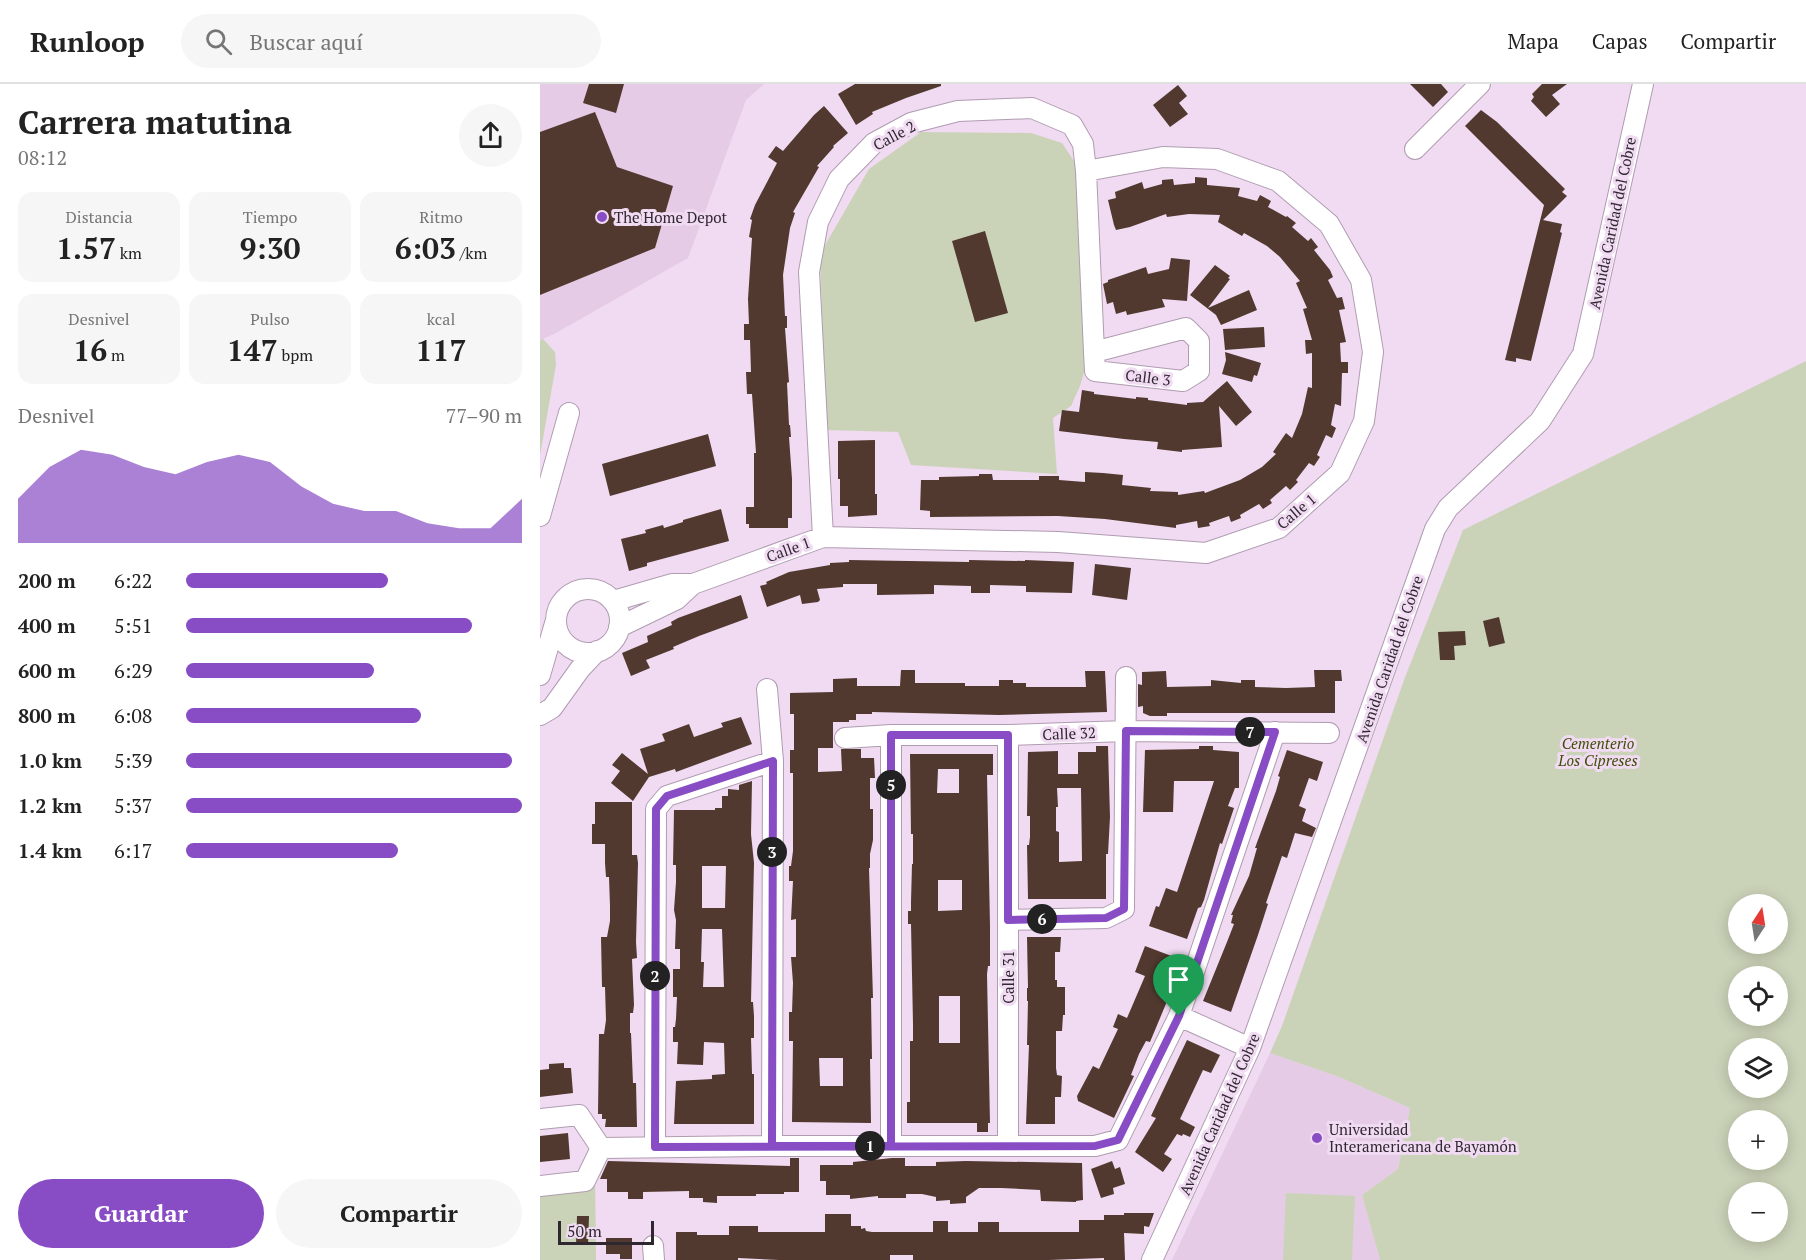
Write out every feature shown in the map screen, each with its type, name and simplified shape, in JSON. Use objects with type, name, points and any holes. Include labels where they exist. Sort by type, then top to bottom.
[{"type":"street","points":[[1415,149],[1480,84]]},
{"type":"street","name":"Avenida Caridad del Cobre","points":[[1152,1260],[1250,1048],[1435,529],[1448,508],[1540,421],[1583,354],[1643,84]]},
{"type":"street","name":"Calle 2","points":[[823,537],[809,272],[818,222],[839,179],[874,143],[911,123],[958,111],[1032,108],[1072,125],[1083,144],[1086,171],[1095,361]]},
{"type":"street","name":"Calle 1","points":[[613,601],[672,584],[693,584],[823,537],[1058,542],[1206,552],[1280,528],[1340,473],[1364,421],[1373,352],[1361,280],[1329,224],[1278,181],[1217,159],[1163,157],[1086,171]]},
{"type":"street","name":"Calle 3","points":[[1186,328],[1199,341],[1199,371],[1183,381],[1095,361],[1186,328]]},
{"type":"street","points":[[540,516],[569,413]]},
{"type":"street","name":"Calle 1","points":[[619,627],[677,599],[693,584]]},
{"type":"street","points":[[540,675],[559,608],[567,597],[578,591],[591,589],[603,592],[613,601],[619,612],[619,627],[616,636],[609,646],[597,651],[575,650],[566,644],[559,633],[556,620]]},
{"type":"street","points":[[540,715],[552,708],[580,669],[597,651]]},
{"type":"street","points":[[1008,920],[1106,918],[1124,909],[1126,677]]},
{"type":"street","points":[[767,689],[773,761],[772,1146]]},
{"type":"street","name":"Calle 32","points":[[845,738],[891,735],[1008,735],[1126,731],[1329,733]]},
{"type":"street","points":[[601,1148],[1095,1146],[1118,1140],[1179,1016],[1275,732]]},
{"type":"street","points":[[891,735],[891,1146]]},
{"type":"street","name":"Calle 31","points":[[1008,735],[1008,1146]]},
{"type":"street","points":[[655,1147],[656,809],[667,796],[773,761]]},
{"type":"street","points":[[1179,1016],[1250,1048]]},
{"type":"street","points":[[540,1119],[579,1115],[601,1148]]},
{"type":"street","points":[[540,1186],[585,1181],[601,1148]]},
{"type":"shaded area","points":[[540,84],[764,84],[746,100],[688,258],[540,340]]},
{"type":"shaded area","name":"Universidad Interamericana de Bayamón","points":[[1270,1053],[1339,1077],[1410,1108],[1398,1169],[1362,1195],[1380,1260],[1172,1260]]},
{"type":"green space","points":[[921,132],[1031,133],[1062,143],[1076,164],[1086,366],[1071,406],[1053,418],[1057,474],[911,465],[898,432],[826,430],[820,254],[869,169]]},
{"type":"green space","points":[[543,339],[555,352],[556,365],[540,455],[540,340]]},
{"type":"green space","name":"Cementerio Los Cipreses","points":[[1806,361],[1806,1260],[1380,1260],[1362,1195],[1398,1169],[1410,1108],[1339,1077],[1270,1053],[1282,1026],[1404,680],[1463,530]]},
{"type":"green space","points":[[595,1170],[596,1260],[540,1260],[540,1178]]},
{"type":"green space","points":[[1286,1193],[1355,1196],[1352,1260],[1283,1260]]},
{"type":"building","points":[[589,84],[624,84],[616,113],[583,103]]},
{"type":"building","points":[[855,84],[941,84],[941,86],[872,112],[873,114],[856,125],[838,94]]},
{"type":"building","points":[[1410,84],[1441,84],[1448,92],[1433,107]]},
{"type":"building","points":[[1542,84],[1567,84],[1552,95],[1560,104],[1546,117],[1531,101],[1534,97],[1532,94]]},
{"type":"building","points":[[1178,85],[1187,96],[1179,103],[1188,114],[1170,127],[1153,105]]},
{"type":"building","points":[[824,106],[848,133],[833,146],[817,166],[819,167],[793,212],[795,213],[790,228],[783,275],[785,316],[787,316],[787,328],[785,328],[789,382],[787,383],[791,437],[789,437],[792,518],[788,518],[788,528],[749,528],[749,524],[746,524],[746,507],[754,507],[754,453],[756,453],[752,394],[747,394],[746,372],[751,372],[750,340],[744,340],[744,324],[749,324],[748,299],[752,238],[749,237],[752,220],[750,219],[777,163],[768,157],[776,146],[783,151]]},
{"type":"building","points":[[1481,110],[1497,122],[1565,189],[1562,192],[1567,196],[1543,220],[1562,224],[1560,232],[1562,233],[1531,361],[1516,358],[1516,362],[1505,360],[1544,205],[1465,126]]},
{"type":"building","name":"The Home Depot","points":[[595,112],[617,167],[673,186],[655,248],[540,295],[540,132]]},
{"type":"building","points":[[1195,177],[1207,178],[1207,185],[1240,188],[1238,196],[1257,201],[1260,195],[1271,201],[1268,207],[1296,223],[1292,227],[1308,241],[1311,238],[1318,247],[1314,250],[1333,277],[1328,280],[1337,298],[1342,297],[1345,309],[1339,310],[1346,342],[1340,343],[1341,362],[1348,362],[1348,373],[1342,373],[1341,406],[1335,404],[1331,425],[1336,428],[1332,438],[1326,435],[1317,455],[1320,457],[1314,466],[1309,463],[1296,480],[1298,482],[1290,490],[1286,486],[1270,500],[1272,503],[1263,509],[1259,504],[1240,515],[1241,518],[1231,522],[1229,516],[1209,523],[1210,526],[1198,528],[1197,521],[1176,525],[1176,528],[1058,516],[930,517],[930,511],[920,510],[921,480],[979,476],[979,474],[992,474],[993,480],[1039,480],[1039,476],[1059,476],[1059,480],[1085,482],[1085,472],[1103,473],[1123,475],[1122,485],[1151,488],[1150,491],[1178,492],[1178,495],[1204,491],[1205,493],[1240,480],[1262,467],[1276,454],[1273,452],[1286,433],[1292,438],[1302,414],[1308,387],[1312,388],[1312,353],[1306,354],[1305,340],[1312,340],[1303,309],[1307,308],[1296,283],[1300,281],[1280,257],[1267,246],[1244,233],[1242,236],[1218,222],[1220,215],[1189,214],[1167,217],[1166,214],[1116,230],[1114,225],[1108,200],[1116,198],[1115,192],[1142,182],[1144,189],[1162,184],[1162,180],[1173,179],[1174,185],[1195,183]]},
{"type":"building","points":[[985,231],[1008,313],[975,322],[952,241]]},
{"type":"building","points":[[1171,258],[1190,260],[1187,301],[1162,299],[1165,307],[1127,315],[1126,311],[1116,314],[1113,302],[1107,304],[1103,284],[1108,280],[1146,267],[1148,274],[1169,269]]},
{"type":"building","points":[[1215,265],[1230,276],[1228,278],[1230,279],[1208,308],[1249,290],[1257,310],[1221,325],[1216,315],[1190,295]]},
{"type":"building","points":[[1264,327],[1265,347],[1225,350],[1223,329]]},
{"type":"building","points":[[1225,352],[1261,363],[1257,376],[1254,375],[1252,382],[1222,374],[1226,360]]},
{"type":"building","points":[[1227,381],[1252,412],[1236,426],[1219,406],[1222,447],[1182,450],[1182,452],[1157,449],[1158,442],[1059,431],[1062,410],[1079,412],[1082,390],[1094,392],[1094,394],[1136,399],[1136,397],[1148,398],[1148,400],[1187,405],[1187,403],[1203,402]]},
{"type":"building","points":[[708,434],[716,466],[610,496],[602,464]]},
{"type":"building","points":[[875,440],[877,515],[848,517],[848,506],[840,506],[838,441]]},
{"type":"building","points":[[721,509],[729,541],[647,563],[647,566],[629,571],[621,539],[646,533],[645,530],[663,525],[664,528]]},
{"type":"building","points":[[849,560],[1074,562],[1072,593],[1026,592],[1026,586],[990,585],[990,593],[971,593],[971,586],[934,585],[934,594],[877,595],[877,584],[843,584],[843,587],[817,589],[820,600],[818,602],[802,604],[800,595],[767,607],[760,586],[767,584],[766,582],[789,572],[830,565],[830,563],[849,562]]},
{"type":"building","points":[[1095,564],[1131,568],[1127,600],[1092,595]]},
{"type":"building","points":[[741,595],[748,618],[699,636],[646,660],[650,668],[631,676],[622,653],[648,642],[647,636],[672,625],[671,622],[678,618]]},
{"type":"building","points":[[1499,617],[1505,643],[1489,647],[1483,621]]},
{"type":"building","points":[[1465,631],[1466,645],[1454,646],[1455,660],[1440,660],[1438,632]]},
{"type":"building","points":[[901,670],[915,670],[915,683],[999,686],[999,680],[1013,680],[1013,683],[1026,683],[1026,687],[1086,687],[1085,671],[1105,671],[1107,712],[999,715],[872,712],[872,714],[856,714],[856,720],[849,720],[849,722],[833,722],[833,748],[818,748],[818,772],[842,771],[841,749],[861,749],[861,758],[874,758],[875,778],[870,778],[873,840],[869,868],[873,998],[871,998],[872,1059],[870,1059],[871,1123],[792,1122],[793,1041],[789,1041],[789,1012],[792,1012],[791,957],[796,957],[796,919],[791,920],[793,881],[789,881],[789,866],[791,866],[793,851],[793,773],[790,773],[790,750],[794,750],[794,714],[790,714],[790,693],[833,692],[833,679],[857,678],[857,686],[900,686]],"holes":[[[819,1058],[843,1058],[843,1086],[820,1086]]]},
{"type":"building","points":[[1314,670],[1341,670],[1342,681],[1335,681],[1335,713],[1167,713],[1167,716],[1150,716],[1143,713],[1143,706],[1138,707],[1138,684],[1142,685],[1142,672],[1166,671],[1167,687],[1211,686],[1211,680],[1241,683],[1241,680],[1255,680],[1255,687],[1286,688],[1315,687]]},
{"type":"building","points":[[741,717],[752,744],[676,772],[675,769],[649,777],[633,801],[611,783],[620,771],[612,765],[622,753],[648,774],[640,749],[665,741],[662,734],[689,724],[694,737],[723,727],[721,723]]},
{"type":"building","points":[[1096,746],[1108,746],[1110,817],[1108,854],[1106,854],[1106,899],[1028,899],[1027,845],[1029,845],[1030,837],[1030,816],[1027,816],[1028,752],[1058,751],[1058,774],[1078,774],[1078,752],[1096,752]],"holes":[[[1057,788],[1081,788],[1082,861],[1059,862],[1059,832],[1056,831]]]},
{"type":"building","points":[[1199,746],[1213,746],[1213,750],[1239,752],[1239,788],[1235,788],[1228,806],[1234,808],[1222,844],[1220,843],[1204,900],[1198,908],[1187,939],[1149,926],[1166,888],[1177,892],[1214,781],[1174,781],[1173,812],[1143,812],[1145,750],[1199,749]]},
{"type":"building","points":[[1287,750],[1323,762],[1317,781],[1309,778],[1299,806],[1306,809],[1302,821],[1316,828],[1312,837],[1295,833],[1287,858],[1282,856],[1231,1012],[1203,1001],[1234,924],[1231,923],[1233,915],[1231,915],[1249,876],[1257,848],[1255,848],[1276,791],[1280,777],[1278,776]]},
{"type":"building","points":[[910,754],[993,754],[993,775],[987,775],[990,926],[990,966],[988,966],[987,974],[990,1123],[988,1123],[988,1132],[977,1132],[977,1123],[907,1123],[907,1102],[910,1102],[910,1041],[913,1041],[911,924],[908,924],[908,911],[911,911],[913,864],[913,834],[911,834]],"holes":[[[938,769],[959,769],[959,793],[937,793]],[[938,880],[962,880],[962,910],[938,911]],[[939,996],[960,996],[960,1043],[939,1043]]]},
{"type":"building","points":[[752,781],[751,834],[754,863],[751,1002],[753,1002],[754,1038],[751,1038],[754,1124],[674,1124],[676,1081],[712,1079],[712,1075],[725,1074],[724,1043],[704,1042],[703,1065],[677,1064],[678,1042],[673,1042],[677,997],[673,997],[673,969],[680,969],[680,949],[675,949],[674,810],[722,808],[722,796],[728,796],[728,789],[739,790],[739,785]],"holes":[[[702,866],[726,866],[725,908],[702,908]],[[702,929],[722,929],[724,987],[703,987]]]},
{"type":"building","points":[[595,802],[632,802],[632,855],[637,855],[638,863],[637,958],[632,959],[634,1005],[633,1013],[630,1013],[630,1033],[633,1083],[636,1083],[637,1127],[605,1127],[606,1119],[602,1119],[602,1114],[598,1114],[599,1034],[604,1034],[606,1020],[605,987],[602,987],[601,937],[607,937],[610,906],[605,844],[592,844]]},
{"type":"building","points":[[1027,937],[1061,937],[1060,952],[1055,952],[1055,980],[1057,980],[1057,987],[1065,987],[1065,1015],[1063,1015],[1062,1031],[1056,1031],[1056,1068],[1057,1075],[1062,1076],[1061,1097],[1055,1097],[1055,1124],[1026,1124],[1029,1045],[1027,1045]]},
{"type":"building","points":[[1145,946],[1182,960],[1167,992],[1166,998],[1168,999],[1150,1042],[1146,1041],[1139,1054],[1131,1075],[1134,1076],[1114,1118],[1078,1101],[1077,1096],[1093,1066],[1099,1069],[1118,1029],[1113,1027],[1118,1014],[1127,1018],[1145,976],[1135,972]]},
{"type":"building","points":[[1187,1040],[1220,1055],[1211,1073],[1203,1070],[1180,1119],[1195,1127],[1190,1137],[1177,1134],[1164,1154],[1172,1159],[1163,1172],[1135,1152],[1156,1118],[1151,1116]]},
{"type":"building","points":[[564,1063],[564,1068],[571,1068],[573,1093],[540,1097],[540,1070],[549,1069],[549,1064]]},
{"type":"building","points":[[568,1133],[570,1159],[540,1162],[540,1136]]},
{"type":"building","points":[[790,1158],[799,1158],[799,1192],[756,1194],[756,1196],[717,1196],[717,1203],[703,1202],[703,1198],[689,1198],[689,1191],[643,1192],[643,1199],[628,1199],[628,1192],[607,1192],[607,1179],[600,1179],[608,1161],[790,1166]]},
{"type":"building","points":[[905,1158],[905,1166],[936,1166],[936,1162],[966,1161],[1082,1163],[1083,1200],[1076,1202],[1041,1201],[1040,1190],[1001,1188],[979,1188],[966,1197],[966,1203],[950,1204],[950,1200],[936,1201],[936,1197],[922,1194],[906,1194],[906,1198],[878,1198],[878,1196],[850,1199],[850,1195],[826,1195],[826,1181],[820,1181],[820,1165],[853,1165],[853,1162]]},
{"type":"building","points":[[1112,1161],[1115,1169],[1120,1167],[1125,1184],[1113,1188],[1114,1194],[1101,1198],[1091,1169]]},
{"type":"building","points":[[1124,1213],[1154,1213],[1149,1227],[1144,1226],[1144,1234],[1124,1233],[1125,1260],[1104,1260],[1104,1258],[913,1260],[913,1255],[890,1255],[890,1260],[738,1258],[738,1260],[676,1260],[676,1232],[697,1232],[697,1235],[729,1235],[729,1226],[758,1226],[758,1232],[825,1232],[825,1214],[851,1214],[851,1226],[861,1226],[861,1229],[865,1228],[866,1231],[872,1232],[933,1232],[933,1221],[948,1221],[948,1232],[978,1232],[978,1222],[999,1222],[999,1232],[1079,1232],[1079,1220],[1104,1220],[1104,1215],[1124,1215]]},
{"type":"building","points":[[577,1216],[589,1216],[588,1245],[576,1245]]},
{"type":"building","points":[[606,1238],[632,1238],[632,1259],[620,1259],[620,1254],[606,1254]]},
{"type":"place","name":"The Home Depot","points":[[602,217]]},
{"type":"place","name":"Universidad Interamericana de Bayamón","points":[[1317,1138]]},
{"type":"route","points":[[1126,731],[1275,732],[1179,1016],[1118,1140],[1095,1146],[655,1147],[656,809],[667,796],[773,761],[772,1146],[891,1146],[891,735],[1008,735],[1008,920],[1106,918],[1124,909],[1126,731]]}]
